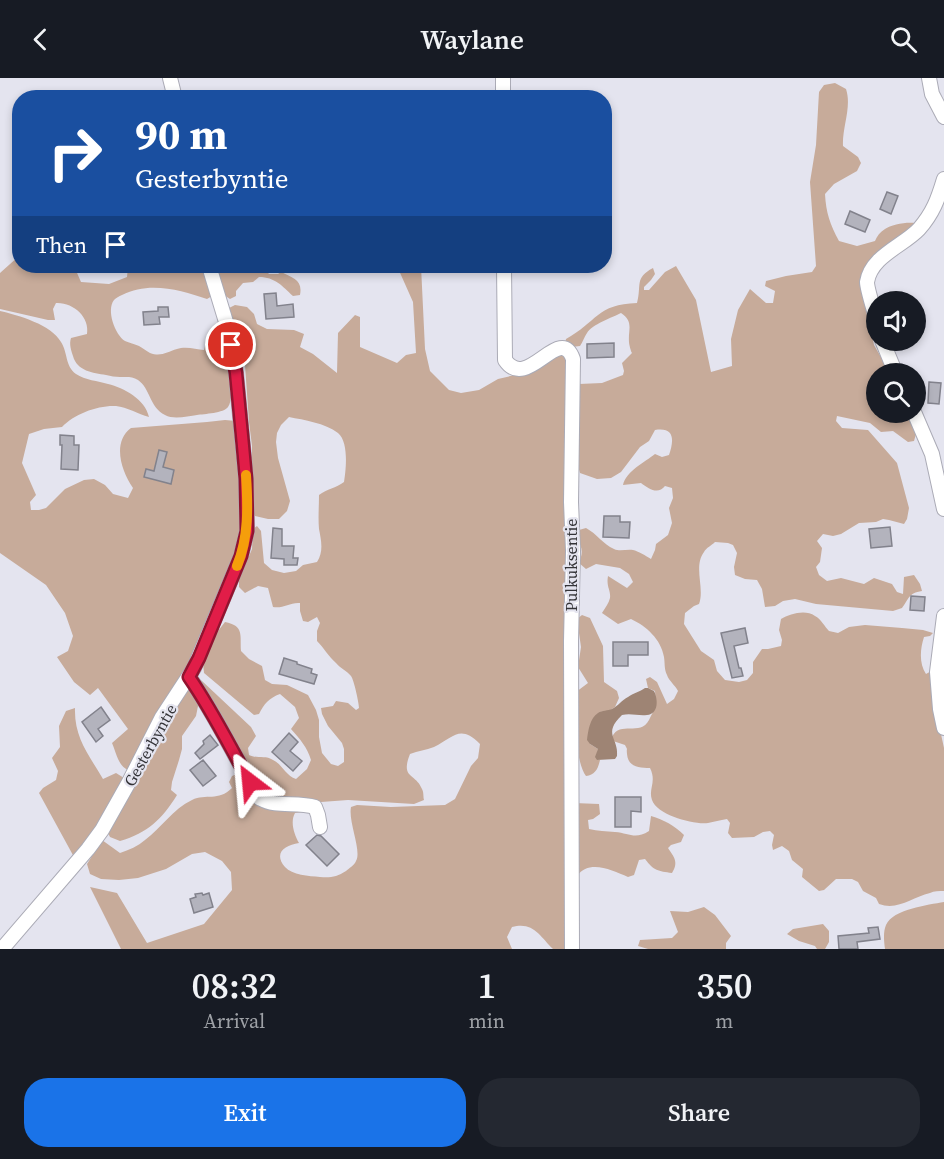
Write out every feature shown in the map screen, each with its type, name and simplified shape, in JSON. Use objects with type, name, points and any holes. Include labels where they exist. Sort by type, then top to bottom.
[{"type":"street","points":[[929,78],[932,94],[944,117]]},
{"type":"street","points":[[869,291],[867,283],[873,267],[939,212],[944,179]]},
{"type":"street","name":"Gesterbyntie","points":[[2,949],[102,830],[162,717],[199,658],[241,556],[247,531],[246,479],[236,373],[226,322],[211,273]]},
{"type":"street","name":"Pulkuksentie","points":[[504,273],[505,360],[510,367],[523,370],[554,349],[560,348],[570,353],[573,359],[572,949]]},
{"type":"street","points":[[919,423],[932,454],[944,509]]},
{"type":"street","points":[[944,616],[937,672],[944,728]]},
{"type":"street","points":[[189,677],[216,720],[256,797],[273,804],[306,804],[315,807],[320,827]]},
{"type":"shaded area","points":[[835,83],[846,89],[848,96],[843,146],[858,157],[861,163],[857,171],[834,184],[825,194],[829,218],[839,241],[857,246],[875,241],[888,227],[907,223],[919,224],[868,265],[860,279],[866,307],[866,351],[877,351],[884,363],[866,363],[866,422],[837,416],[836,421],[842,428],[868,430],[897,463],[909,508],[907,519],[904,524],[883,519],[876,522],[859,523],[841,534],[833,536],[823,534],[817,541],[822,548],[820,562],[816,567],[819,575],[827,581],[841,578],[864,584],[874,578],[892,584],[897,592],[903,594],[904,577],[914,575],[922,591],[911,595],[902,608],[893,611],[816,604],[795,599],[765,607],[762,589],[757,580],[735,575],[737,553],[733,545],[715,542],[706,549],[701,558],[699,604],[685,613],[684,624],[701,651],[714,660],[717,671],[725,680],[739,682],[747,680],[753,673],[753,662],[762,649],[781,646],[779,630],[781,619],[793,614],[811,614],[819,619],[829,631],[838,633],[849,627],[865,625],[923,630],[933,633],[924,637],[921,656],[926,674],[933,670],[934,702],[944,748],[944,891],[933,892],[892,906],[879,904],[876,898],[863,891],[858,882],[852,879],[836,879],[824,890],[819,891],[802,877],[803,869],[792,860],[789,851],[782,846],[773,850],[774,835],[770,831],[754,837],[732,838],[728,833],[730,823],[727,819],[708,823],[694,822],[677,818],[655,805],[651,796],[653,777],[650,768],[638,767],[629,762],[625,745],[613,741],[612,737],[620,730],[641,727],[649,720],[655,706],[655,691],[648,688],[646,679],[650,677],[657,682],[667,704],[674,699],[678,691],[668,677],[660,644],[652,634],[631,619],[618,624],[602,613],[610,598],[608,576],[627,588],[633,582],[629,574],[620,568],[596,564],[586,569],[579,563],[582,550],[576,538],[579,530],[586,528],[614,549],[633,550],[651,559],[656,544],[668,535],[672,523],[669,508],[673,498],[672,488],[665,486],[656,491],[641,483],[623,485],[632,471],[655,454],[662,457],[669,455],[672,440],[670,433],[655,430],[649,441],[640,447],[621,472],[611,478],[597,479],[580,473],[578,466],[579,384],[602,383],[623,375],[622,363],[632,353],[629,343],[630,326],[621,313],[602,321],[589,330],[580,346],[572,347],[565,344],[566,339],[605,310],[624,304],[637,303],[641,279],[653,268],[655,274],[644,290],[649,290],[665,272],[676,266],[696,300],[711,372],[732,366],[731,339],[738,310],[750,289],[766,303],[773,303],[775,291],[765,286],[766,281],[812,272],[816,266],[810,182],[816,145],[819,92],[824,85]]},
{"type":"shaded area","points":[[12,262],[12,273],[77,273],[81,282],[109,284],[127,277],[127,273],[206,273],[212,296],[207,299],[165,288],[143,288],[115,299],[111,316],[121,338],[154,354],[164,354],[183,348],[204,350],[208,335],[213,332],[222,335],[231,383],[228,407],[218,412],[185,417],[165,415],[156,408],[138,380],[91,372],[82,368],[75,361],[70,340],[87,334],[83,316],[74,308],[62,303],[56,303],[53,309],[55,320],[0,309],[0,273]]},
{"type":"shaded area","points":[[216,273],[283,273],[293,278],[301,290],[300,295],[293,296],[274,280],[259,277],[253,282],[243,283],[236,291],[236,296],[230,299],[224,295]]},
{"type":"shaded area","points":[[400,273],[421,273],[425,349],[430,371],[449,390],[461,393],[479,390],[498,379],[519,374],[553,354],[564,354],[569,358],[566,949],[553,949],[536,931],[519,926],[512,927],[507,937],[512,949],[121,949],[90,887],[117,893],[147,943],[204,924],[232,890],[231,872],[222,861],[205,852],[192,854],[166,869],[138,878],[101,879],[90,874],[87,864],[102,840],[120,853],[133,848],[185,804],[197,798],[222,795],[227,792],[232,788],[229,782],[232,776],[237,774],[254,803],[265,807],[309,811],[295,813],[293,828],[299,843],[282,850],[280,858],[285,867],[301,875],[333,877],[351,867],[357,856],[351,807],[357,805],[391,807],[445,805],[455,799],[471,766],[478,758],[480,744],[473,738],[462,734],[452,736],[434,747],[410,754],[407,762],[408,772],[423,790],[424,800],[414,804],[270,799],[262,794],[197,682],[199,679],[202,681],[251,727],[256,736],[248,748],[249,755],[273,760],[296,779],[307,769],[311,760],[309,755],[303,743],[291,729],[299,718],[295,707],[280,694],[267,702],[259,714],[254,715],[204,673],[203,663],[218,631],[225,622],[235,626],[241,635],[241,651],[249,659],[262,666],[265,680],[272,684],[287,685],[308,695],[319,720],[322,753],[331,764],[338,766],[344,762],[342,743],[328,726],[321,708],[333,706],[336,701],[348,703],[356,710],[359,708],[358,701],[351,676],[333,661],[317,641],[320,623],[317,617],[308,622],[303,621],[300,603],[273,607],[268,588],[258,586],[245,593],[239,587],[239,580],[252,549],[253,529],[257,526],[261,531],[264,563],[272,570],[284,573],[296,571],[303,565],[317,562],[321,554],[319,495],[344,482],[346,456],[344,443],[338,433],[327,427],[289,417],[281,425],[276,442],[290,501],[287,511],[279,519],[255,516],[252,511],[252,446],[245,365],[229,308],[235,305],[247,307],[254,314],[257,324],[267,329],[294,330],[304,334],[300,347],[337,373],[338,333],[355,315],[360,317],[360,347],[397,363],[406,355],[416,353],[413,302]]},
{"type":"shaded area","points":[[0,311],[25,318],[50,331],[61,342],[72,371],[87,379],[127,391],[143,405],[149,417],[120,407],[109,406],[80,414],[62,427],[29,434],[22,463],[36,495],[30,502],[31,510],[46,508],[65,489],[84,480],[94,479],[105,485],[113,494],[128,498],[133,488],[122,465],[120,449],[125,434],[131,428],[236,421],[242,512],[237,546],[213,611],[188,665],[128,770],[120,762],[112,743],[128,729],[98,688],[90,695],[74,682],[57,657],[68,651],[73,636],[65,613],[46,585],[0,553]]},
{"type":"shaded area","points":[[870,423],[912,423],[916,434],[914,441],[908,442],[893,431],[881,432]]},
{"type":"shaded area","points":[[582,615],[590,618],[603,646],[604,682],[617,691],[619,698],[615,707],[609,711],[600,712],[590,744],[598,749],[597,760],[600,760],[596,771],[586,776],[579,759],[576,724],[576,692],[588,683],[578,667],[581,647],[577,619]]},
{"type":"shaded area","points":[[645,688],[654,691],[657,702],[654,712],[647,715],[622,715],[616,721],[612,732],[617,756],[615,759],[597,760],[595,757],[598,749],[587,740],[595,715],[612,709]]},
{"type":"shaded area","points":[[189,689],[199,701],[196,716],[182,736],[182,749],[171,790],[177,795],[160,818],[139,834],[120,841],[110,837],[107,831],[137,784],[173,713]]},
{"type":"shaded area","points":[[75,708],[75,719],[80,737],[103,779],[116,773],[124,778],[94,832],[74,857],[39,793],[56,780],[58,771],[52,758],[60,747],[59,726],[66,711]]},
{"type":"shaded area","points":[[574,803],[599,804],[600,814],[588,820],[589,829],[640,835],[649,831],[651,816],[676,828],[684,835],[681,842],[668,848],[675,863],[672,873],[657,870],[645,859],[639,860],[634,875],[628,877],[601,867],[588,868],[577,876]]},
{"type":"shaded area","points":[[944,902],[944,949],[885,949],[884,931],[886,925],[896,915],[903,911]]},
{"type":"shaded area","points":[[704,907],[715,915],[731,936],[726,943],[726,949],[648,949],[638,946],[640,940],[672,938],[678,932],[670,911],[688,912]]},
{"type":"shaded area","points":[[823,924],[829,931],[829,942],[825,949],[817,949],[787,934],[793,929]]},
{"type":"building","points":[[887,192],[898,196],[891,214],[880,209]]},
{"type":"building","points":[[850,211],[870,220],[865,232],[845,224]]},
{"type":"building","points":[[276,293],[277,306],[293,304],[294,317],[266,319],[264,294]]},
{"type":"building","points":[[158,307],[168,307],[169,317],[159,317],[160,324],[144,325],[143,312],[158,311]]},
{"type":"building","points":[[614,343],[614,357],[587,358],[587,344]]},
{"type":"building","points":[[929,382],[941,383],[939,404],[928,403]]},
{"type":"building","points":[[60,435],[74,436],[74,445],[79,445],[78,470],[61,469]]},
{"type":"building","points":[[159,450],[167,452],[163,467],[174,470],[171,484],[144,477],[146,469],[154,471]]},
{"type":"building","points":[[604,516],[620,516],[620,522],[630,522],[629,538],[603,537]]},
{"type":"building","points":[[890,527],[892,546],[871,548],[869,529]]},
{"type":"building","points":[[273,528],[282,529],[282,546],[294,546],[293,558],[298,558],[297,565],[284,565],[284,559],[271,558]]},
{"type":"building","points":[[911,596],[925,597],[924,611],[910,610]]},
{"type":"building","points":[[745,628],[748,643],[734,646],[743,676],[732,678],[721,633]]},
{"type":"building","points":[[613,642],[648,642],[648,655],[628,655],[628,666],[613,666]]},
{"type":"building","points":[[284,658],[312,669],[311,673],[317,675],[314,684],[279,674]]},
{"type":"building","points":[[101,707],[110,720],[98,729],[103,736],[96,742],[82,722]]},
{"type":"building","points":[[289,733],[298,742],[290,751],[302,761],[293,771],[272,752]]},
{"type":"building","points":[[210,735],[218,745],[200,759],[195,753]]},
{"type":"building","points":[[203,760],[216,776],[203,786],[190,770]]},
{"type":"building","points":[[615,797],[641,797],[641,812],[631,811],[631,827],[615,827]]},
{"type":"building","points":[[317,835],[321,836],[339,854],[327,866],[306,845]]},
{"type":"building","points":[[202,893],[203,895],[209,893],[213,907],[194,913],[190,899],[196,897],[195,894]]},
{"type":"building","points":[[878,927],[880,939],[857,942],[858,949],[839,949],[838,936],[869,933],[868,928]]},
{"type":"slow traffic","points":[[237,566],[247,531],[246,475]]},
{"type":"route","points":[[231,345],[236,373],[246,479],[247,531],[241,556],[189,677],[250,782]]}]
